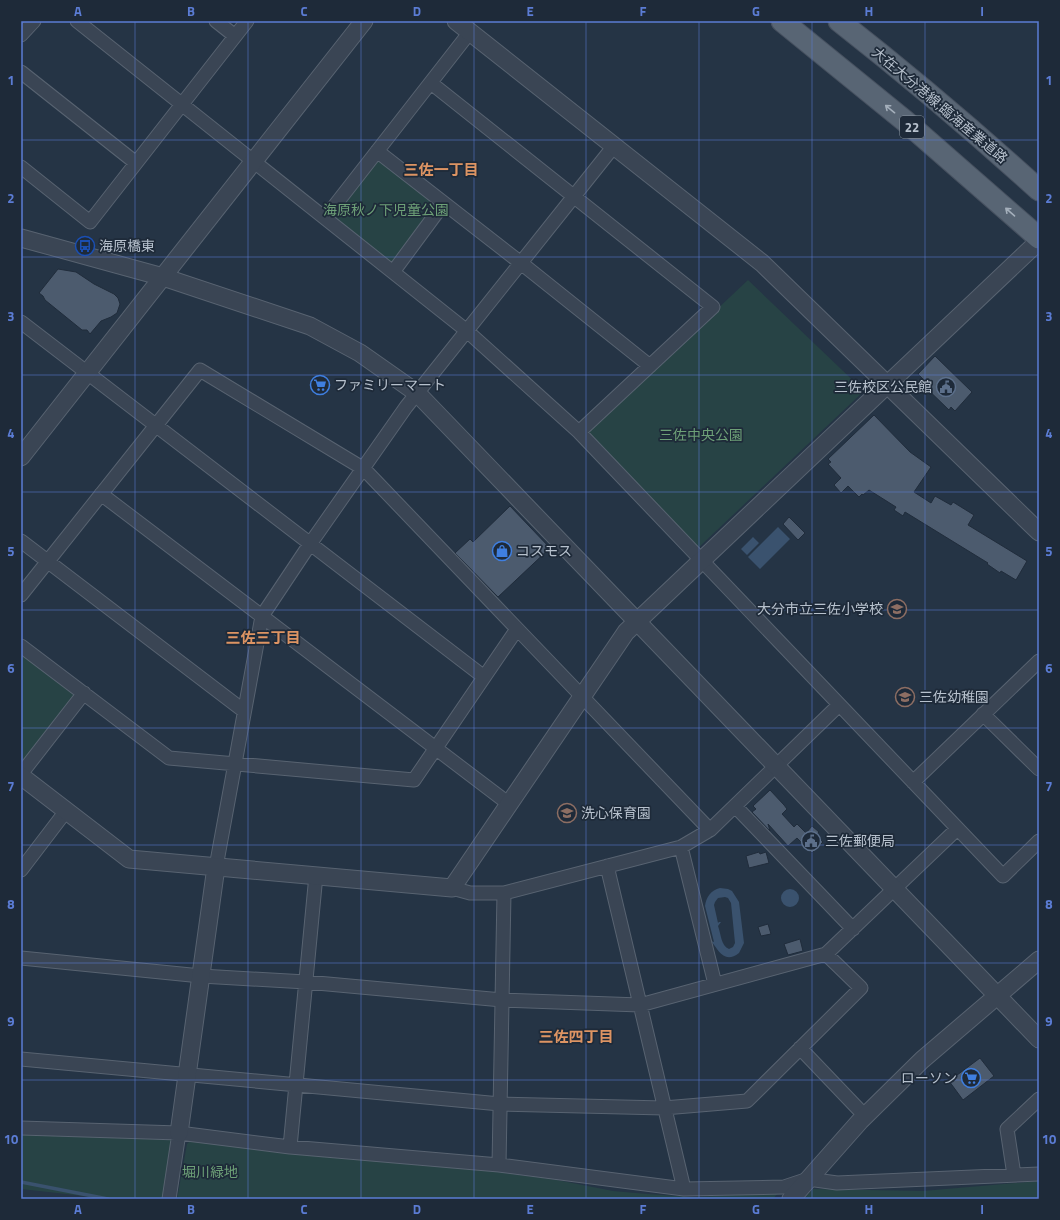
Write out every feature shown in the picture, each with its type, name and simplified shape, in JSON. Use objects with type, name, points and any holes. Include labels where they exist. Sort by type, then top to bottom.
[{"type":"main road","name":"22","points":[[782,21],[905,121],[1039,240]]},
{"type":"main road","name":"大在大分港線;臨海産業道路","points":[[839,21],[984,140],[1039,190]]},
{"type":"street","points":[[21,35],[34,21]]},
{"type":"street","points":[[77,21],[467,331],[579,432],[1002,876],[1039,841]]},
{"type":"street","points":[[216,21],[235,36]]},
{"type":"street","points":[[21,168],[90,222],[247,21]]},
{"type":"street","points":[[21,457],[364,21]]},
{"type":"street","points":[[456,21],[762,263],[1039,532]]},
{"type":"street","points":[[325,218],[470,32]]},
{"type":"street","points":[[21,72],[136,163]]},
{"type":"street","points":[[431,83],[713,307],[579,432]]},
{"type":"street","points":[[169,1199],[216,867],[262,616],[310,544],[417,393],[614,146]]},
{"type":"street","points":[[377,151],[650,366]]},
{"type":"street","points":[[393,272],[444,203]]},
{"type":"street","points":[[21,238],[163,277],[310,326],[360,353],[417,393],[1039,1039]]},
{"type":"street","points":[[452,888],[626,632],[1039,240]]},
{"type":"street","points":[[21,322],[484,677]]},
{"type":"street","points":[[21,595],[200,370],[364,469],[710,830]]},
{"type":"street","points":[[101,494],[509,804]]},
{"type":"street","points":[[21,541],[244,711]]},
{"type":"street","points":[[21,646],[168,758],[414,780],[517,629]]},
{"type":"street","points":[[913,782],[1039,661]]},
{"type":"street","points":[[84,693],[21,775],[130,859],[452,888],[470,893],[504,893],[681,847],[710,830],[840,705]]},
{"type":"street","points":[[983,714],[1039,769]]},
{"type":"street","points":[[735,806],[853,929]]},
{"type":"street","points":[[21,870],[66,811]]},
{"type":"street","points":[[21,958],[201,976],[306,982],[502,1000],[640,1005],[826,954],[957,829]]},
{"type":"street","points":[[681,847],[715,984]]},
{"type":"street","points":[[608,866],[684,1189]]},
{"type":"street","points":[[290,1147],[316,875]]},
{"type":"street","points":[[499,1165],[504,893]]},
{"type":"street","points":[[21,1059],[500,1104],[664,1108],[747,1101],[861,988],[826,954]]},
{"type":"street","points":[[791,1199],[865,1116],[922,1060],[1039,960]]},
{"type":"street","points":[[800,1048],[865,1116]]},
{"type":"street","points":[[1014,1175],[1007,1129],[1039,1098]]},
{"type":"street","points":[[21,1128],[179,1133],[290,1147],[499,1165],[684,1189],[784,1187],[808,1179],[836,1183],[1039,1174]]},
{"type":"green space","name":"海原秋ノ下児童公園","points":[[377,159],[382,159],[437,202],[436,208],[394,261],[389,262],[335,219],[335,213]]},
{"type":"green space","name":"三佐中央公園","points":[[748,280],[864,391],[697,549],[589,435],[589,430]]},
{"type":"green space","points":[[21,652],[75,693],[74,697],[24,765],[21,762]]},
{"type":"green space","points":[[21,1130],[173,1138],[162,1199],[111,1199],[21,1189]]},
{"type":"green space","name":"堀川緑地","points":[[190,1141],[277,1148],[474,1169],[557,1180],[613,1191],[693,1197],[778,1193],[773,1199],[177,1199],[187,1144]]},
{"type":"green space","points":[[1039,1181],[1039,1199],[804,1199],[813,1189],[923,1191]]},
{"type":"water","points":[[778,527],[790,539],[760,569],[748,557]]},
{"type":"water","points":[[753,537],[759,543],[747,555],[741,549]]},
{"type":"water","points":[[720,888],[732,891],[739,902],[744,943],[739,953],[729,957],[725,957],[711,941],[714,942],[705,906],[706,900],[710,894],[714,890]],"holes":[[[718,898],[728,898],[731,903],[735,943],[733,947],[729,949],[724,945],[718,926],[721,922],[718,923],[714,905]]]},
{"type":"water","points":[[786,889],[794,889],[799,894],[797,905],[794,907],[786,907],[781,902],[781,894]]},
{"type":"building","points":[[58,269],[76,272],[94,284],[114,294],[118,298],[120,304],[117,313],[101,321],[90,334],[87,330],[82,330],[45,300],[39,293]]},
{"type":"building","name":"三佐校区公民館","points":[[935,356],[972,392],[955,411],[951,407],[949,410],[920,382],[923,379],[918,374]]},
{"type":"building","points":[[874,415],[910,452],[931,467],[914,492],[931,503],[935,496],[951,505],[953,502],[974,515],[968,525],[1027,561],[1016,580],[1001,571],[1000,573],[987,564],[988,563],[905,512],[903,516],[894,510],[896,507],[869,490],[859,497],[848,486],[841,493],[834,485],[841,478],[828,464],[831,462],[828,459]]},
{"type":"building","name":"コスモス","points":[[510,506],[550,548],[498,597],[455,553],[470,539],[473,542]]},
{"type":"building","points":[[789,517],[805,533],[798,540],[783,524]]},
{"type":"building","points":[[770,790],[787,809],[782,814],[794,827],[797,824],[806,833],[812,826],[819,832],[816,835],[823,842],[812,853],[797,838],[788,846],[768,824],[770,831],[752,812],[756,809],[753,806]]},
{"type":"building","points":[[759,852],[760,854],[766,852],[769,863],[749,868],[746,856]]},
{"type":"building","points":[[768,924],[771,934],[761,936],[758,927]]},
{"type":"building","points":[[800,939],[803,951],[788,955],[784,944]]},
{"type":"building","name":"ローソン","points":[[980,1058],[994,1076],[963,1100],[949,1081]]},
{"type":"waterway","points":[[21,1182],[108,1199]]},
{"type":"place","name":"海原橋東","points":[[85,246]]},
{"type":"place","name":"ファミリーマート","points":[[320,385]]},
{"type":"place","name":"三佐校区公民館","points":[[946,387]]},
{"type":"place","name":"コスモス","points":[[502,551]]},
{"type":"place","name":"大分市立三佐小学校","points":[[897,609]]},
{"type":"place","name":"三佐幼稚園","points":[[905,697]]},
{"type":"place","name":"洗心保育園","points":[[567,813]]},
{"type":"place","name":"三佐郵便局","points":[[811,841]]},
{"type":"place","name":"ローソン","points":[[971,1078]]},
{"type":"district","name":"三佐一丁目","points":[[441,170]]},
{"type":"district","name":"三佐三丁目","points":[[263,638]]},
{"type":"district","name":"三佐四丁目","points":[[576,1037]]}]
